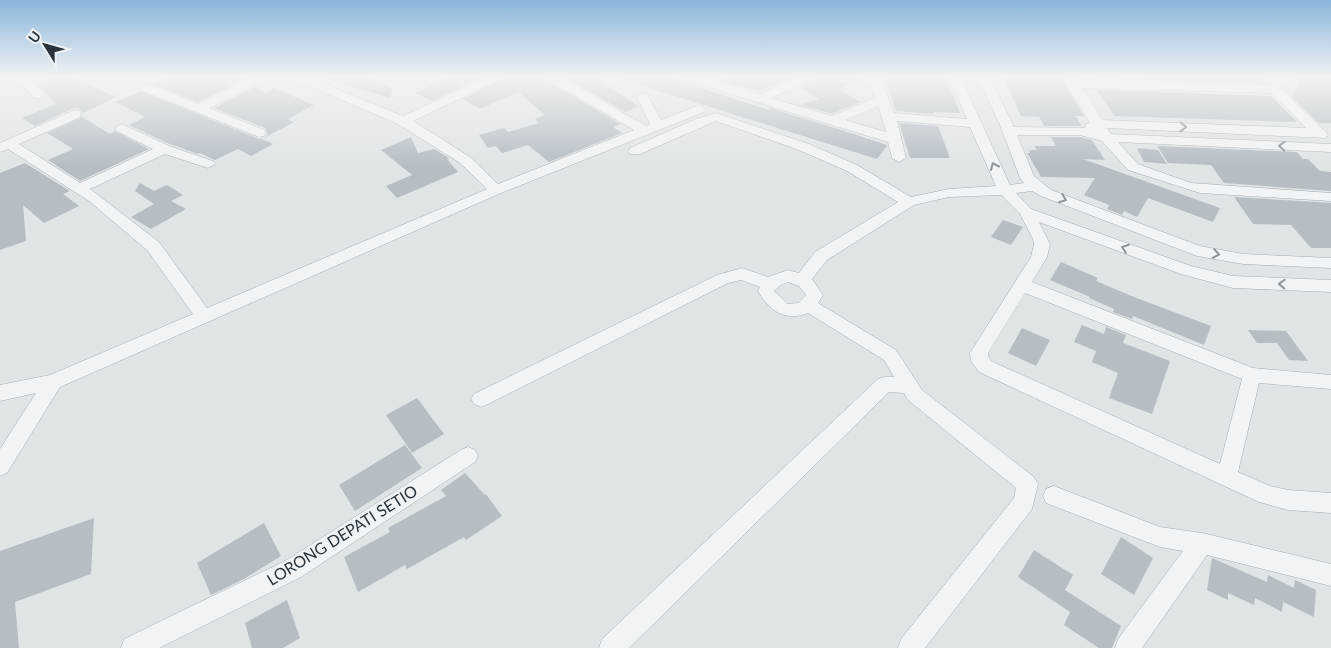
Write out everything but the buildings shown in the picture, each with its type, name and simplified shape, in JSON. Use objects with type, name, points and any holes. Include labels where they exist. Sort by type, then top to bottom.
[{"type":"street","points":[[190,106],[259,133]]},
{"type":"street","points":[[197,109],[203,106]]},
{"type":"street","points":[[369,106],[403,121],[465,160],[469,167],[480,174],[496,190]]},
{"type":"street","points":[[403,121],[435,106]]},
{"type":"street","points":[[607,106],[651,129]]},
{"type":"street","points":[[645,106],[651,129]]},
{"type":"street","points":[[782,106],[894,140]]},
{"type":"street","points":[[832,121],[866,106]]},
{"type":"street","points":[[883,106],[889,117],[899,158]]},
{"type":"street","points":[[968,106],[1005,190],[1026,212],[1040,234],[1042,244],[1039,257],[979,353],[980,361],[986,367],[1267,495],[1288,500],[1331,503]]},
{"type":"street","points":[[997,106],[1009,131],[1027,178],[1035,186],[1046,192],[1197,251],[1242,259],[1331,263]]},
{"type":"street","points":[[1087,106],[1128,164],[1187,186],[1200,189],[1331,197]]},
{"type":"street","points":[[1292,106],[1331,147]]},
{"type":"street","points":[[0,393],[53,382],[496,190],[700,109]]},
{"type":"street","points":[[4,146],[75,114]]},
{"type":"street","points":[[635,151],[716,117],[804,147],[852,168],[909,202]]},
{"type":"street","points":[[889,117],[975,123]]},
{"type":"street","points":[[1080,131],[1099,124],[1318,132]]},
{"type":"street","points":[[122,128],[164,149],[208,164]]},
{"type":"street","points":[[1009,131],[1080,131],[1108,138],[1331,147]]},
{"type":"street","points":[[4,146],[94,198],[153,246],[204,317]]},
{"type":"street","points":[[78,189],[164,149]]},
{"type":"street","points":[[803,280],[821,256],[909,202],[949,193],[1005,190],[1035,186]]},
{"type":"street","points":[[1026,212],[1187,270],[1233,282],[1331,286]]},
{"type":"street","points":[[481,398],[723,279],[742,274],[769,284]]},
{"type":"street","points":[[788,276],[803,280],[812,286],[815,295],[802,310],[788,311],[776,306],[770,300],[766,291],[769,284],[777,278],[788,276]]},
{"type":"street","points":[[1022,285],[1252,375],[1331,382]]},
{"type":"street","points":[[808,305],[890,355],[914,395],[1027,484],[1024,502],[910,648]]},
{"type":"street","points":[[1227,476],[1252,375]]},
{"type":"street","points":[[0,467],[53,382]]},
{"type":"street","points":[[611,648],[885,384],[909,386]]},
{"type":"street","name":"LORONG DEPATI SETIO","points":[[133,648],[293,569],[468,456]]},
{"type":"street","points":[[1054,496],[1160,537],[1202,543],[1331,575]]},
{"type":"street","points":[[1127,648],[1202,543]]}]
